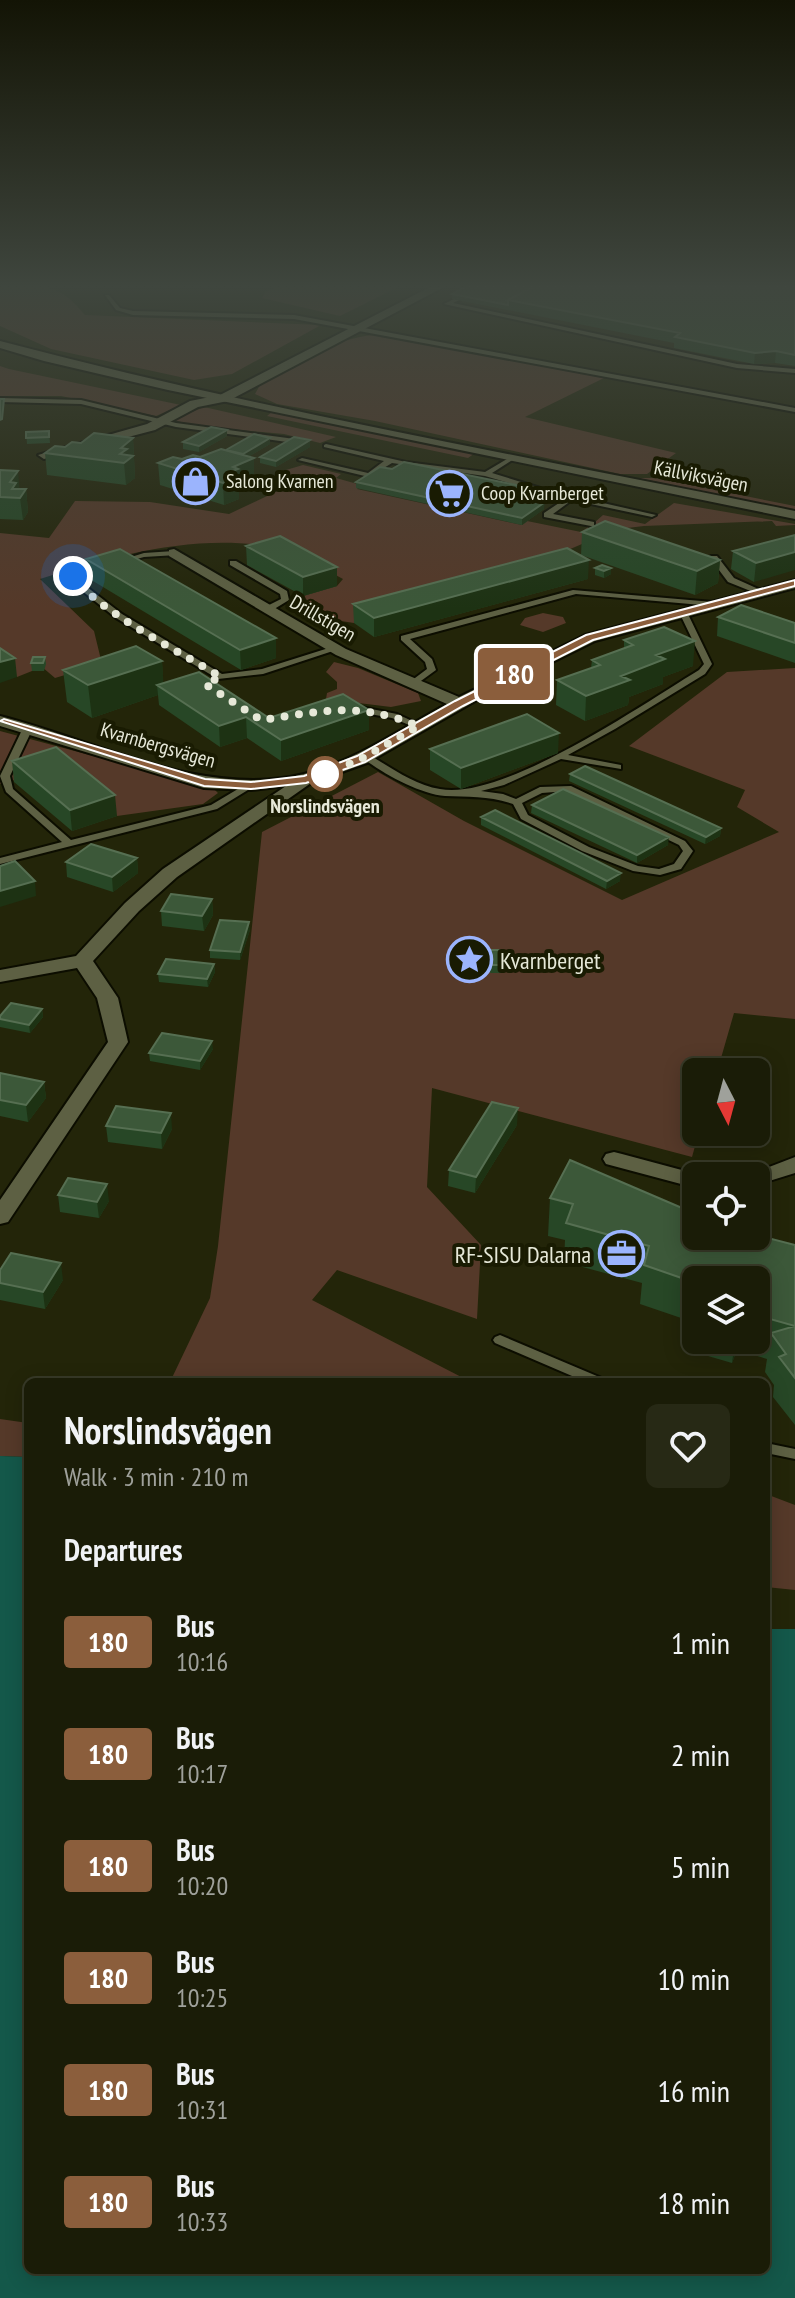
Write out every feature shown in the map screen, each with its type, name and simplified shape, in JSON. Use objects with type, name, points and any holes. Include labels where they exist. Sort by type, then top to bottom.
[{"type":"street","name":"Källviksvägen","points":[[207,394],[795,515]]},
{"type":"street","points":[[224,398],[231,394]]},
{"type":"street","name":"Källviksvägen","points":[[44,455],[160,422],[194,404],[224,398]]},
{"type":"street","name":"Drillstigen","points":[[174,553],[335,649],[459,703]]},
{"type":"street","name":"Kvarnbergsvägen","points":[[0,721],[204,783],[251,785],[306,779],[341,769],[459,703],[590,638],[795,584]]},
{"type":"street","points":[[0,976],[82,961],[132,907],[170,873],[306,779]]},
{"type":"street","points":[[0,1217],[118,1042],[112,1007],[99,980],[82,961]]},
{"type":"street","points":[[614,1159],[682,1177]]},
{"type":"street","points":[[770,1175],[795,1164]]},
{"type":"lane","points":[[711,394],[795,410]]},
{"type":"lane","points":[[0,400],[81,402],[188,429],[216,429],[309,443]]},
{"type":"lane","points":[[326,446],[391,460],[486,474],[571,498],[652,515]]},
{"type":"lane","points":[[486,474],[512,458]]},
{"type":"lane","points":[[302,460],[369,475],[391,460]]},
{"type":"lane","points":[[571,498],[547,515],[591,524]]},
{"type":"lane","points":[[174,553],[144,555],[73,576],[100,603],[221,677]]},
{"type":"lane","points":[[714,558],[731,580],[761,592]]},
{"type":"lane","points":[[233,563],[284,593],[285,600],[268,609]]},
{"type":"lane","points":[[411,684],[432,670],[429,661],[404,638],[562,595],[576,592],[720,605]]},
{"type":"lane","points":[[468,793],[563,757],[702,672],[708,664],[683,612]]},
{"type":"lane","points":[[205,684],[221,677],[263,671],[335,649]]},
{"type":"lane","points":[[346,709],[394,716],[419,726]]},
{"type":"lane","points":[[27,730],[5,776],[9,790],[68,843]]},
{"type":"lane","points":[[365,756],[427,789],[503,797],[517,802],[524,817],[627,868],[652,873],[667,871],[681,866],[686,859],[688,851],[682,843],[568,788],[540,790],[517,802]]},
{"type":"lane","points":[[563,757],[618,767]]},
{"type":"lane","points":[[0,861],[214,807],[251,785]]},
{"type":"lane","points":[[500,1340],[590,1378]]},
{"type":"lane","points":[[770,1449],[795,1454]]},
{"type":"shaded area","points":[[130,394],[181,405],[156,416],[61,396],[0,396]]},
{"type":"shaded area","points":[[256,394],[571,394],[525,417],[676,453],[647,474],[620,474],[375,421],[277,404]]},
{"type":"shaded area","points":[[204,407],[336,437],[320,443],[284,434],[197,426],[173,420]]},
{"type":"shaded area","points":[[272,412],[475,453],[468,458],[267,416]]},
{"type":"shaded area","points":[[303,465],[341,474],[336,478],[361,485],[357,489],[522,525],[527,521],[581,532],[588,527],[596,538],[568,550],[566,567],[354,623],[315,617],[305,611],[312,605],[303,596],[337,586],[343,579],[288,551],[227,543],[195,544],[131,554],[40,579],[94,631],[102,664],[55,678],[35,661],[32,671],[17,677],[0,666],[0,533],[49,538],[75,501],[150,502],[229,514],[288,486],[279,472]]},
{"type":"shaded area","points":[[638,478],[655,478],[795,506],[795,510]]},
{"type":"shaded area","points":[[674,503],[795,525],[776,526],[772,521],[644,526],[627,528],[627,532],[605,538],[594,523],[603,515],[645,524]]},
{"type":"shaded area","points":[[543,613],[563,617],[566,623],[543,632],[520,625],[525,618]]},
{"type":"shaded area","points":[[334,662],[358,668],[418,693],[421,701],[391,707],[326,699],[327,693],[337,689],[337,682],[326,672]]},
{"type":"shaded area","points":[[795,668],[795,1019],[734,1013],[721,1058],[682,1058],[682,1146],[695,1146],[692,1157],[432,1088],[427,1187],[481,1245],[477,1319],[337,1270],[312,1300],[463,1378],[172,1378],[210,1298],[262,832],[378,772],[464,821],[622,900],[779,832],[737,807],[745,790],[629,746],[727,672]]},
{"type":"shaded area","points":[[0,731],[213,788],[218,793],[203,804],[117,816],[59,768],[0,784]]},
{"type":"shaded area","points":[[0,1419],[24,1422],[24,1457],[0,1456]]},
{"type":"shaded area","points":[[770,1496],[795,1505],[795,1590],[770,1587]]},
{"type":"water","points":[[0,1456],[24,1457],[24,2274],[770,2274],[770,1629],[795,1629],[795,2298],[0,2298]]},
{"type":"building","points":[[0,399],[4,399],[0,420]]},
{"type":"building","points":[[211,427],[227,430],[199,446],[183,442]]},
{"type":"building","points":[[49,431],[49,437],[26,438],[26,432]]},
{"type":"building","points":[[94,433],[133,438],[121,448],[127,449],[120,454],[133,456],[124,463],[45,453],[55,446],[81,443]]},
{"type":"building","points":[[254,434],[270,438],[243,454],[226,450]]},
{"type":"building","points":[[294,437],[310,440],[276,461],[260,457]]},
{"type":"building","points":[[221,449],[254,458],[233,467],[238,469],[227,473],[238,477],[223,483],[158,463],[173,457],[200,457]]},
{"type":"building","name":"Coop Kvarnberget","points":[[404,462],[545,491],[533,500],[545,502],[522,518],[356,482],[380,467],[392,469]]},
{"type":"building","points":[[0,470],[18,471],[10,482],[16,483],[12,489],[26,489],[20,498],[0,497]]},
{"type":"building","points":[[605,521],[720,560],[697,571],[582,532]]},
{"type":"building","points":[[795,535],[795,552],[756,563],[733,551]]},
{"type":"building","points":[[280,536],[337,567],[303,577],[246,546]]},
{"type":"building","points":[[567,548],[589,560],[374,618],[353,604]]},
{"type":"building","points":[[120,549],[276,638],[240,650],[86,559]]},
{"type":"building","points":[[602,565],[611,568],[604,571],[595,568]]},
{"type":"building","points":[[741,605],[795,623],[795,643],[718,617]]},
{"type":"building","points":[[664,627],[695,641],[656,655],[665,659],[621,676],[630,680],[586,696],[557,680],[600,665],[592,660],[633,645],[624,640]]},
{"type":"building","points":[[136,646],[162,661],[88,685],[63,670]]},
{"type":"building","points":[[0,648],[15,658],[0,662]]},
{"type":"building","points":[[33,657],[45,657],[43,663],[31,663]]},
{"type":"building","points":[[199,672],[269,718],[343,694],[369,710],[281,740],[246,717],[219,726],[157,685]]},
{"type":"building","points":[[527,714],[559,733],[461,768],[430,749]]},
{"type":"building","points":[[56,747],[115,795],[70,810],[12,761]]},
{"type":"building","points":[[585,766],[721,828],[706,837],[570,774]]},
{"type":"building","points":[[563,789],[669,837],[637,855],[532,805]]},
{"type":"building","points":[[495,810],[621,873],[607,881],[481,817]]},
{"type":"building","points":[[91,844],[137,858],[112,877],[66,862]]},
{"type":"building","points":[[15,861],[35,881],[0,891],[0,866]]},
{"type":"building","points":[[171,894],[212,899],[202,916],[161,911]]},
{"type":"building","points":[[220,920],[249,922],[240,952],[210,950]]},
{"type":"building","points":[[488,950],[499,950],[518,957],[503,965],[492,965],[482,960],[481,955]]},
{"type":"building","points":[[166,959],[214,964],[207,979],[158,974]]},
{"type":"building","points":[[11,1003],[42,1009],[29,1025],[0,1019]]},
{"type":"building","points":[[162,1033],[212,1041],[200,1061],[149,1053]]},
{"type":"building","points":[[0,1073],[44,1082],[26,1105],[0,1100]]},
{"type":"building","points":[[492,1102],[518,1108],[476,1177],[449,1170]]},
{"type":"building","points":[[116,1106],[171,1113],[161,1133],[106,1126]]},
{"type":"building","points":[[570,1160],[682,1208],[682,1250],[770,1250],[770,1239],[795,1245],[795,1326],[770,1319],[770,1266],[682,1266],[682,1278],[644,1265],[649,1246],[566,1223],[573,1204],[550,1198]]},
{"type":"building","points":[[68,1178],[107,1184],[97,1202],[58,1195]]},
{"type":"building","points":[[11,1253],[61,1263],[43,1292],[0,1283],[0,1270]]},
{"type":"building","points":[[795,1326],[795,1378],[779,1357],[786,1354],[771,1333]]},
{"type":"bus line","name":"180","points":[[0,721],[204,783],[228,786],[277,784],[341,769],[459,703],[590,638],[637,623],[795,584]]},
{"type":"place","name":"Salong Kvarnen","points":[[195,481]]},
{"type":"place","name":"Coop Kvarnberget","points":[[450,493]]},
{"type":"place","name":"Norslindsvägen","points":[[325,774]]},
{"type":"place","name":"Kvarnberget","points":[[469,960]]},
{"type":"place","name":"RF-SISU Dalarna","points":[[622,1254]]},
{"type":"route","points":[[73,576],[100,603],[221,677],[205,684],[261,720],[332,708],[360,709],[394,716],[419,726],[361,759],[325,774]]}]
